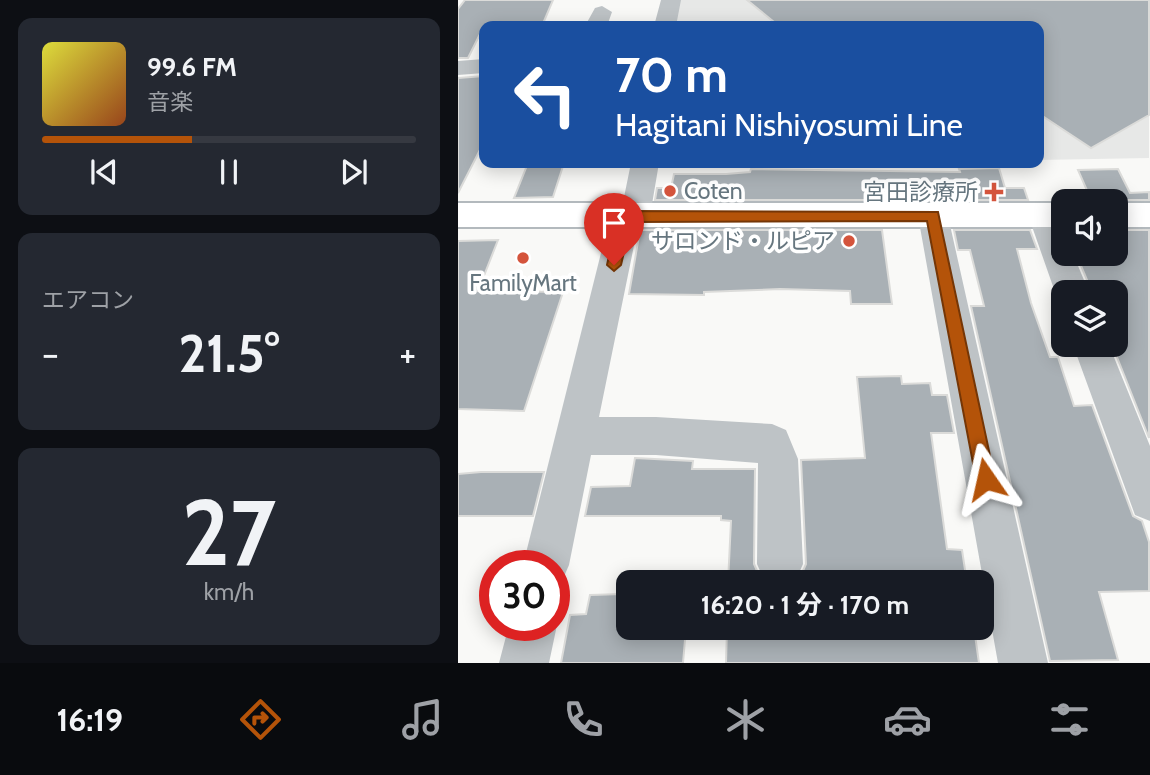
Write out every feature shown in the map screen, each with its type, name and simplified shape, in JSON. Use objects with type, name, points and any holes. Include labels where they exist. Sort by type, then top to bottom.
[{"type":"main road","points":[[458,215],[1051,215]]},
{"type":"main road","points":[[1128,215],[1149,215]]},
{"type":"street","points":[[666,21],[671,0]]},
{"type":"street","points":[[458,68],[479,66]]},
{"type":"street","points":[[549,550],[575,436],[644,168]]},
{"type":"street","points":[[933,216],[1023,663]]},
{"type":"street","points":[[1096,357],[1147,486]]},
{"type":"street","points":[[575,436],[656,436],[772,444],[778,459],[780,564]]},
{"type":"street","points":[[524,663],[529,641]]},
{"type":"shaded area","points":[[678,0],[1149,0],[1149,158],[1044,160],[1044,21],[674,21]]},
{"type":"building","points":[[465,0],[553,0],[544,21],[479,21],[479,36],[468,58],[458,58],[458,9]]},
{"type":"building","points":[[747,0],[1149,0],[1149,115],[1091,148],[1044,117],[1044,21],[773,21]]},
{"type":"building","points":[[479,76],[479,152],[458,193],[458,78]]},
{"type":"building","points":[[526,168],[562,168],[553,197],[514,198]]},
{"type":"building","points":[[999,168],[1005,188],[1024,188],[1028,200],[655,200],[657,188],[671,188],[674,174],[726,174],[750,172],[751,169],[960,172],[959,169]]},
{"type":"building","points":[[1118,169],[1128,189],[1086,189],[1078,170]]},
{"type":"building","points":[[1128,189],[1130,193],[1149,192],[1149,200],[1128,200]]},
{"type":"building","points":[[640,230],[882,230],[892,304],[851,304],[850,291],[780,289],[704,292],[704,295],[629,294]]},
{"type":"building","points":[[954,230],[1030,230],[1037,249],[1017,249],[1031,303],[1050,357],[1058,357],[1074,406],[1092,405],[1133,516],[1142,521],[1149,542],[1149,591],[1099,592],[1118,660],[1050,661],[971,306],[984,306],[970,250],[958,250]]},
{"type":"building","points":[[1128,230],[1149,230],[1149,438],[1117,357],[1128,357],[1128,280],[1087,280],[1081,266],[1128,266]]},
{"type":"building","points":[[498,240],[478,291],[563,292],[524,411],[458,409],[458,241]]},
{"type":"building","points":[[901,376],[902,384],[930,383],[932,395],[947,395],[954,433],[931,433],[947,549],[962,550],[965,570],[803,570],[806,564],[801,460],[865,458],[857,377]]},
{"type":"building","points":[[635,458],[693,461],[692,469],[755,469],[754,564],[757,570],[729,570],[731,521],[721,520],[721,516],[585,516],[591,487],[630,486]]},
{"type":"building","points":[[544,472],[533,516],[458,516],[458,474]]},
{"type":"building","points":[[616,594],[616,640],[685,640],[683,663],[561,663],[565,641],[570,641],[570,615],[586,614],[590,595]]},
{"type":"building","points":[[727,640],[976,640],[979,663],[726,663]]},
{"type":"place","name":"Coten","points":[[670,191]]},
{"type":"place","name":"宮田診療所","points":[[994,192]]},
{"type":"place","name":"サロンド・ルピア","points":[[849,241]]},
{"type":"place","name":"FamilyMart","points":[[523,258]]},
{"type":"route","points":[[614,265],[625,216],[933,216],[986,479]]}]
